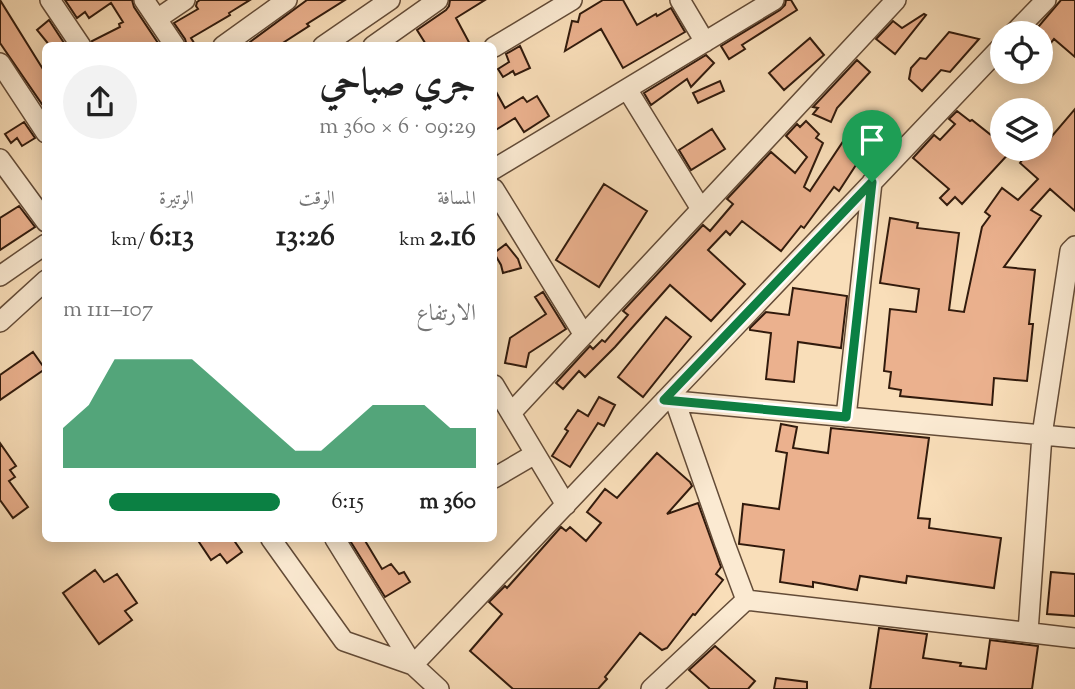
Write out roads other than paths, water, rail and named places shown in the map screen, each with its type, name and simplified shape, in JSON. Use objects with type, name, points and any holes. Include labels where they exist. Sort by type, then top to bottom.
[{"type":"street","points":[[50,0],[78,42]]},
{"type":"street","points":[[144,0],[172,42]]},
{"type":"street","points":[[157,19],[185,0]]},
{"type":"street","points":[[229,42],[287,0]]},
{"type":"street","points":[[329,42],[390,0]]},
{"type":"street","points":[[379,42],[438,0]]},
{"type":"street","points":[[497,45],[572,0]]},
{"type":"street","points":[[680,0],[705,42]]},
{"type":"street","points":[[497,168],[774,0]]},
{"type":"street","points":[[1026,21],[1046,0]]},
{"type":"street","points":[[510,413],[893,2]]},
{"type":"street","points":[[413,664],[670,400],[990,59]]},
{"type":"street","points":[[0,63],[42,127]]},
{"type":"street","points":[[626,89],[701,209]]},
{"type":"street","points":[[0,159],[7,182],[42,218]]},
{"type":"street","points":[[846,417],[872,182]]},
{"type":"street","points":[[497,194],[584,335]]},
{"type":"street","points":[[1028,632],[1042,435],[1070,251],[1075,246]]},
{"type":"street","points":[[0,276],[42,247]]},
{"type":"street","points":[[0,322],[42,284]]},
{"type":"street","points":[[497,390],[566,505]]},
{"type":"street","points":[[670,400],[1075,438]]},
{"type":"street","points":[[670,400],[746,600]]},
{"type":"street","points":[[497,476],[535,454]]},
{"type":"street","points":[[273,542],[344,641],[413,664]]},
{"type":"street","points":[[337,542],[413,664],[439,689]]},
{"type":"street","points":[[651,689],[746,600],[1075,638]]}]
